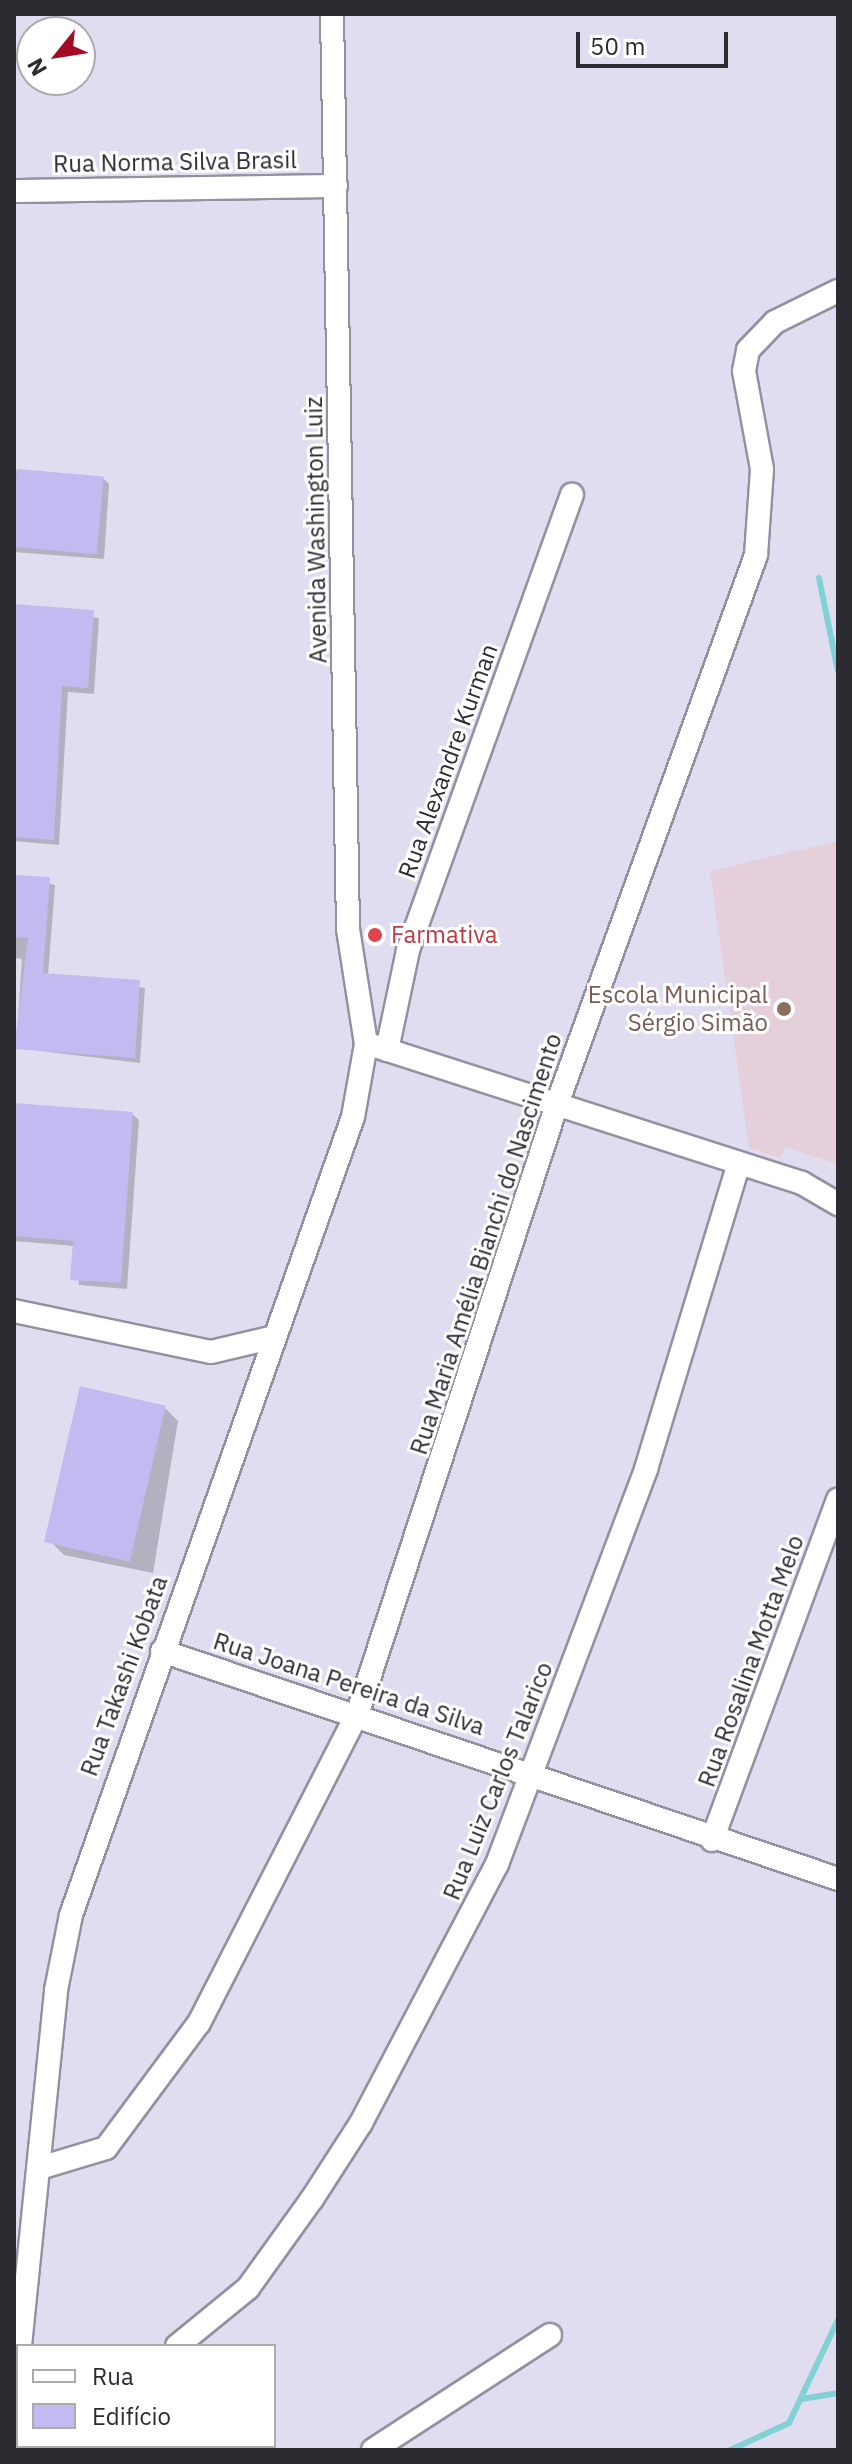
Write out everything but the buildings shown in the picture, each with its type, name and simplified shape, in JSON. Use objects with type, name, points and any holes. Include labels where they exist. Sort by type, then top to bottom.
[{"type":"street","name":"Avenida Washington Luiz","points":[[332,14],[348,929],[376,1047]]},
{"type":"street","name":"Rua Norma Silva Brasil","points":[[14,191],[336,186]]},
{"type":"street","name":"Rua Maria Amélia Bianchi do Nascimento","points":[[43,2167],[106,2148],[199,2023],[358,1712],[556,1107],[756,555],[762,469],[744,371],[748,350],[775,322],[838,291]]},
{"type":"street","name":"Rua Alexandre Kurman","points":[[376,1047],[572,495]]},
{"type":"street","points":[[376,1047],[738,1166],[802,1183],[838,1204]]},
{"type":"street","name":"Rua Takashi Kobata","points":[[20,2344],[43,2167],[56,1990],[71,1915],[270,1338],[376,1047]]},
{"type":"street","name":"Rua Luiz Carlos Talarico","points":[[179,2344],[248,2288],[361,2123],[455,1950],[534,1772],[646,1469],[738,1166]]},
{"type":"street","points":[[14,1311],[211,1352],[270,1338]]},
{"type":"street","name":"Rua Rosalina Motta Melo","points":[[712,1840],[838,1500]]},
{"type":"street","name":"Rua Joana Pereira da Silva","points":[[162,1651],[358,1712],[534,1772],[712,1840],[838,1879]]},
{"type":"street","points":[[373,2450],[550,2335]]},
{"type":"shaded area","name":"Escola Municipal Sérgio Simão","points":[[838,841],[838,1164],[785,1147],[780,1158],[749,1148],[710,871]]},
{"type":"waterway","points":[[819,578],[838,671]]},
{"type":"waterway","points":[[730,2450],[789,2423],[838,2320]]},
{"type":"waterway","points":[[801,2399],[838,2393]]},
{"type":"place","name":"Farmativa","points":[[375,935]]},
{"type":"place","name":"Escola Municipal Sérgio Simão","points":[[784,1009]]}]
